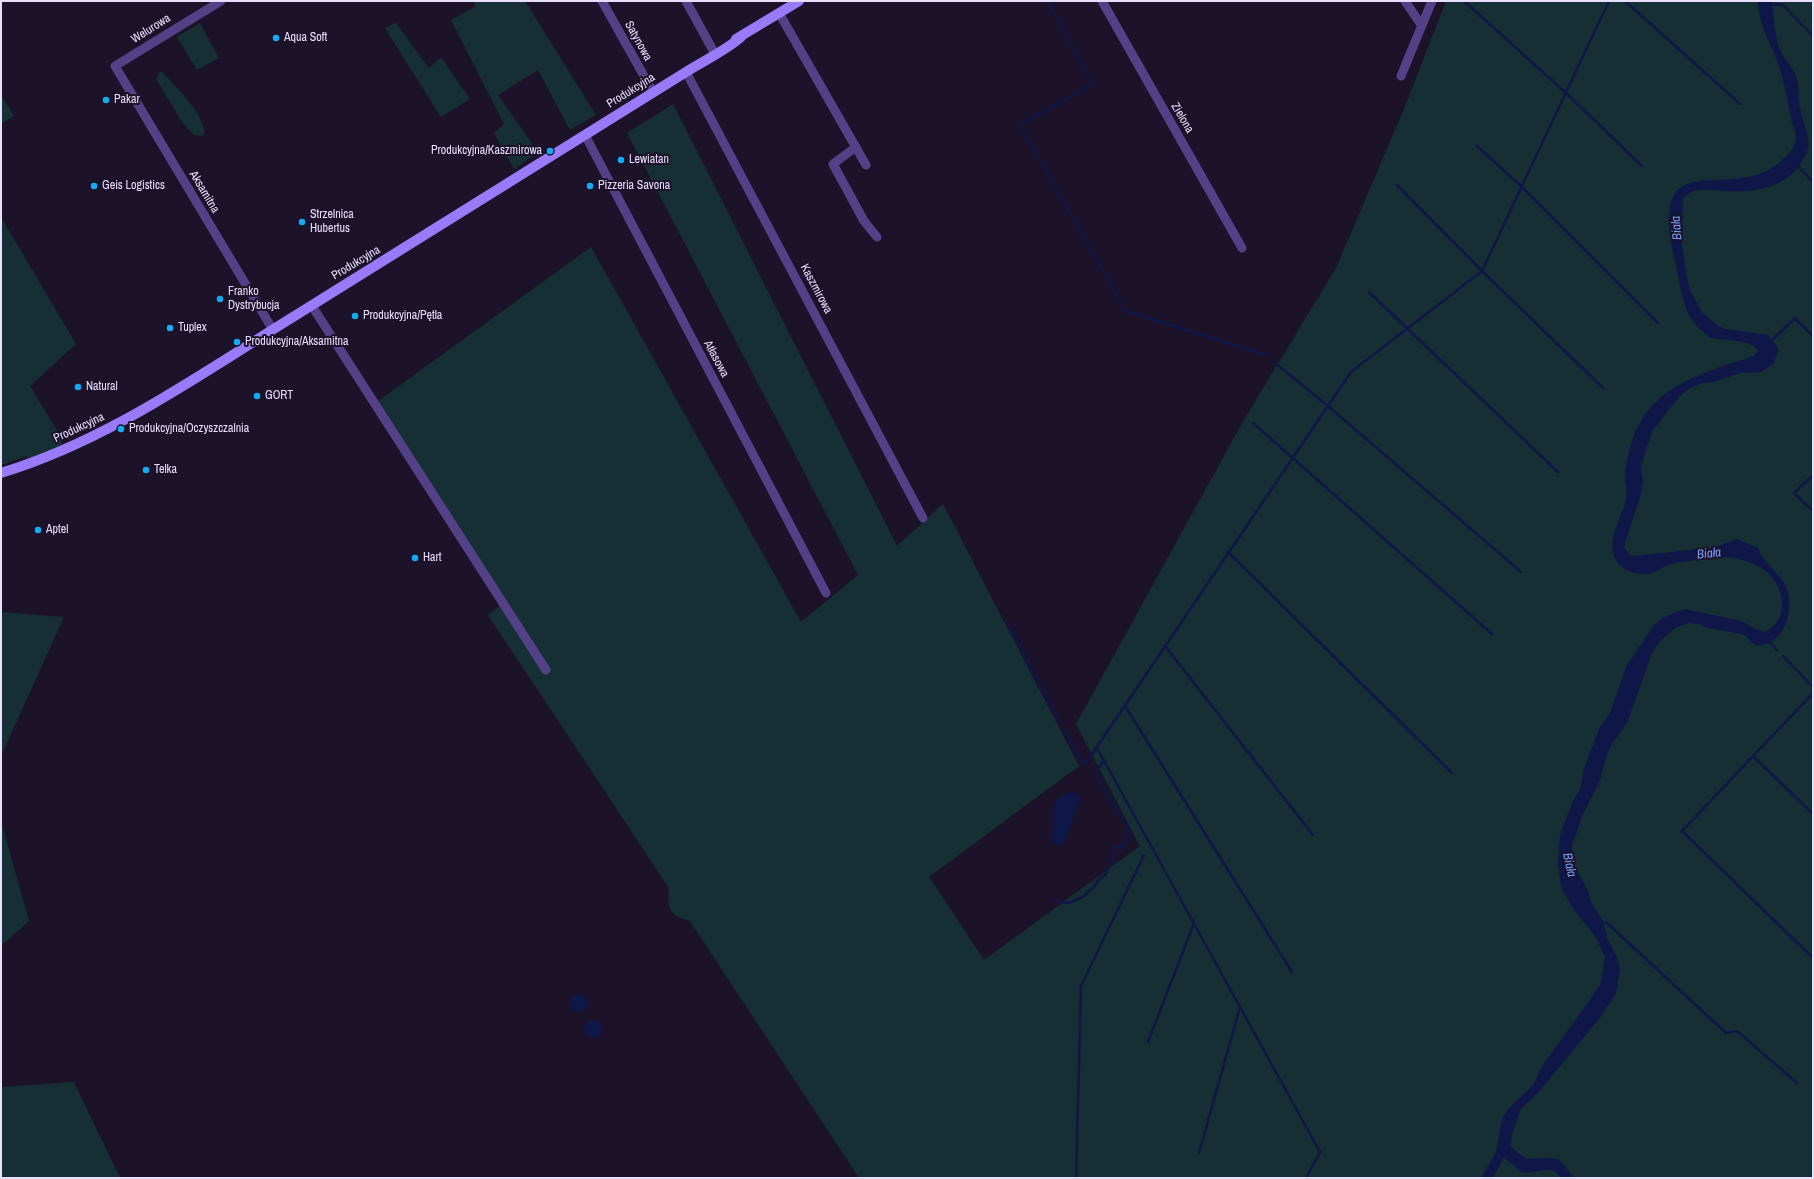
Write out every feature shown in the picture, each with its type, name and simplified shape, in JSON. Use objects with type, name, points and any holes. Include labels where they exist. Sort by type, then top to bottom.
[{"type":"street","name":"Welurowa","points":[[115,66],[221,1]]},
{"type":"street","name":"Satynowa","points":[[602,1],[653,92]]},
{"type":"street","points":[[686,1],[715,54]]},
{"type":"street","name":"Produkcyjna","points":[[1,473],[28,465],[75,446],[113,427],[312,306],[715,54],[724,45],[741,37],[799,1]]},
{"type":"street","name":"Zielona","points":[[1102,1],[1242,248]]},
{"type":"street","points":[[1405,1],[1422,26]]},
{"type":"street","points":[[1401,76],[1432,1]]},
{"type":"street","points":[[779,13],[866,165]]},
{"type":"street","name":"Aksamitna","points":[[115,66],[273,330]]},
{"type":"street","name":"Kaszmirowa","points":[[686,72],[923,518]]},
{"type":"street","name":"Atłasowa","points":[[585,135],[826,593]]},
{"type":"street","points":[[856,146],[833,164],[864,221],[876,237]]},
{"type":"street","points":[[312,306],[546,670]]},
{"type":"green space","points":[[473,1],[525,1],[596,115],[570,130],[538,70],[498,95],[538,152],[514,169],[494,133],[504,124],[451,20],[476,6]]},
{"type":"green space","points":[[1446,1],[1813,1],[1813,1178],[859,1178],[690,921],[683,919],[671,910],[668,901],[669,888],[488,615],[503,603],[374,404],[591,247],[801,622],[858,575],[627,133],[673,104],[897,546],[943,504],[1079,766],[929,877],[984,960],[1140,846],[1076,724],[1245,418],[1336,268],[1404,109]]},
{"type":"green space","points":[[200,23],[219,58],[197,70],[177,37]]},
{"type":"green space","points":[[396,23],[429,68],[441,57],[470,99],[441,117],[385,28]]},
{"type":"green space","points":[[159,72],[162,72],[189,101],[204,127],[204,134],[201,136],[194,135],[182,122],[156,79]]},
{"type":"green space","points":[[1,95],[14,116],[1,124]]},
{"type":"green space","points":[[1,217],[76,344],[30,386],[61,437],[62,446],[28,459],[27,456],[1,465]]},
{"type":"green space","points":[[1,612],[64,617],[1,756]]},
{"type":"green space","points":[[1,821],[29,921],[1,946]]},
{"type":"green space","points":[[74,1082],[120,1178],[1,1178],[1,1087]]},
{"type":"water","name":"Biała","points":[[1757,1],[1772,1],[1775,31],[1778,43],[1781,52],[1797,79],[1800,108],[1808,141],[1807,152],[1792,174],[1783,181],[1772,186],[1749,191],[1701,190],[1687,194],[1683,198],[1682,245],[1690,290],[1701,311],[1718,326],[1725,329],[1768,335],[1779,351],[1773,364],[1761,372],[1740,373],[1690,388],[1680,396],[1653,430],[1641,466],[1643,481],[1641,494],[1624,547],[1630,555],[1636,556],[1716,547],[1737,539],[1758,548],[1768,564],[1784,582],[1789,599],[1788,617],[1780,634],[1774,640],[1766,644],[1755,644],[1742,634],[1689,623],[1675,628],[1659,642],[1652,653],[1627,723],[1613,742],[1608,752],[1599,783],[1583,814],[1572,846],[1573,863],[1588,891],[1591,902],[1603,921],[1608,940],[1618,959],[1620,970],[1616,994],[1599,1019],[1538,1093],[1521,1109],[1512,1134],[1511,1146],[1517,1153],[1535,1159],[1553,1158],[1560,1160],[1573,1178],[1560,1178],[1553,1170],[1526,1173],[1521,1172],[1504,1157],[1493,1178],[1481,1178],[1496,1152],[1502,1119],[1508,1109],[1533,1085],[1542,1066],[1601,983],[1605,957],[1595,936],[1572,907],[1561,887],[1558,863],[1560,835],[1572,803],[1581,787],[1583,772],[1599,729],[1610,713],[1626,667],[1654,625],[1664,617],[1685,609],[1741,621],[1755,629],[1765,632],[1778,620],[1781,612],[1781,595],[1778,587],[1767,572],[1751,563],[1734,558],[1711,559],[1667,565],[1653,573],[1638,574],[1633,573],[1621,566],[1615,559],[1612,544],[1616,527],[1626,501],[1625,473],[1630,449],[1639,425],[1650,409],[1664,395],[1679,385],[1697,376],[1754,356],[1758,351],[1750,344],[1743,342],[1710,338],[1691,318],[1686,309],[1682,295],[1669,222],[1672,199],[1682,187],[1698,181],[1738,179],[1759,174],[1780,162],[1794,146],[1796,135],[1792,123],[1784,82],[1776,58],[1763,28]]},
{"type":"water","points":[[1072,792],[1077,794],[1079,799],[1078,803],[1064,842],[1062,845],[1057,845],[1053,842],[1052,837],[1054,806],[1058,799]]},
{"type":"water","points":[[579,994],[585,997],[588,1003],[585,1009],[579,1012],[573,1009],[570,1003],[573,997]]},
{"type":"water","points":[[593,1020],[599,1023],[602,1029],[599,1035],[593,1038],[587,1035],[584,1029],[587,1023]]},
{"type":"waterway","points":[[1047,1],[1093,84],[1020,125],[1126,311],[1266,355]]},
{"type":"waterway","points":[[1464,1],[1566,93],[1642,166]]},
{"type":"waterway","points":[[1064,730],[1083,763],[1086,763],[1351,372],[1482,271],[1609,1]]},
{"type":"waterway","points":[[1625,1],[1740,104]]},
{"type":"waterway","points":[[1770,4],[1783,5],[1813,36]]},
{"type":"waterway","points":[[1477,146],[1522,187],[1658,323]]},
{"type":"waterway","points":[[1797,165],[1813,182]]},
{"type":"waterway","points":[[1397,185],[1482,271],[1603,388]]},
{"type":"waterway","points":[[1369,292],[1558,472]]},
{"type":"waterway","points":[[1771,341],[1795,318],[1813,336]]},
{"type":"waterway","points":[[1274,362],[1328,406],[1521,572]]},
{"type":"waterway","points":[[1253,423],[1492,634]]},
{"type":"waterway","points":[[1813,475],[1794,493],[1813,511]]},
{"type":"waterway","points":[[1228,552],[1452,773]]},
{"type":"waterway","points":[[1007,622],[1060,722]]},
{"type":"waterway","points":[[1768,640],[1777,650]]},
{"type":"waterway","points":[[1165,646],[1313,835]]},
{"type":"waterway","points":[[1783,656],[1813,687]]},
{"type":"waterway","points":[[1813,693],[1682,831],[1813,958]]},
{"type":"waterway","points":[[1125,706],[1292,972]]},
{"type":"waterway","points":[[1097,748],[1320,1152],[1306,1178]]},
{"type":"waterway","points":[[1753,756],[1813,814]]},
{"type":"waterway","points":[[1055,899],[1058,902],[1068,903],[1083,897],[1094,887],[1099,879],[1105,875],[1111,865],[1115,847],[1124,846],[1127,843],[1128,827],[1098,779],[1098,769],[1105,761]]},
{"type":"waterway","points":[[1076,1178],[1081,986],[1144,855]]},
{"type":"waterway","points":[[1148,1042],[1194,923]]},
{"type":"waterway","points":[[1602,923],[1607,923],[1726,1033],[1737,1031],[1797,1083]]},
{"type":"waterway","points":[[1199,1153],[1240,1007]]},
{"type":"place","name":"Aqua Soft","points":[[276,38]]},
{"type":"place","name":"Pakar","points":[[106,100]]},
{"type":"place","name":"Produkcyjna/Kaszmirowa","points":[[550,151]]},
{"type":"place","name":"Lewiatan","points":[[621,160]]},
{"type":"place","name":"Geis Logistics","points":[[94,186]]},
{"type":"place","name":"Pizzeria Savona","points":[[590,186]]},
{"type":"place","name":"Strzelnica Hubertus","points":[[302,222]]},
{"type":"place","name":"Franko Dystrybucja","points":[[220,299]]},
{"type":"place","name":"Produkcyjna/Pętla","points":[[355,316]]},
{"type":"place","name":"Tuplex","points":[[170,328]]},
{"type":"place","name":"Produkcyjna/Aksamitna","points":[[237,342]]},
{"type":"place","name":"Natural","points":[[78,387]]},
{"type":"place","name":"GORT","points":[[257,396]]},
{"type":"place","name":"Produkcyjna/Oczyszczalnia","points":[[121,429]]},
{"type":"place","name":"Telka","points":[[146,470]]},
{"type":"place","name":"Aptel","points":[[38,530]]},
{"type":"place","name":"Hart","points":[[415,558]]}]
